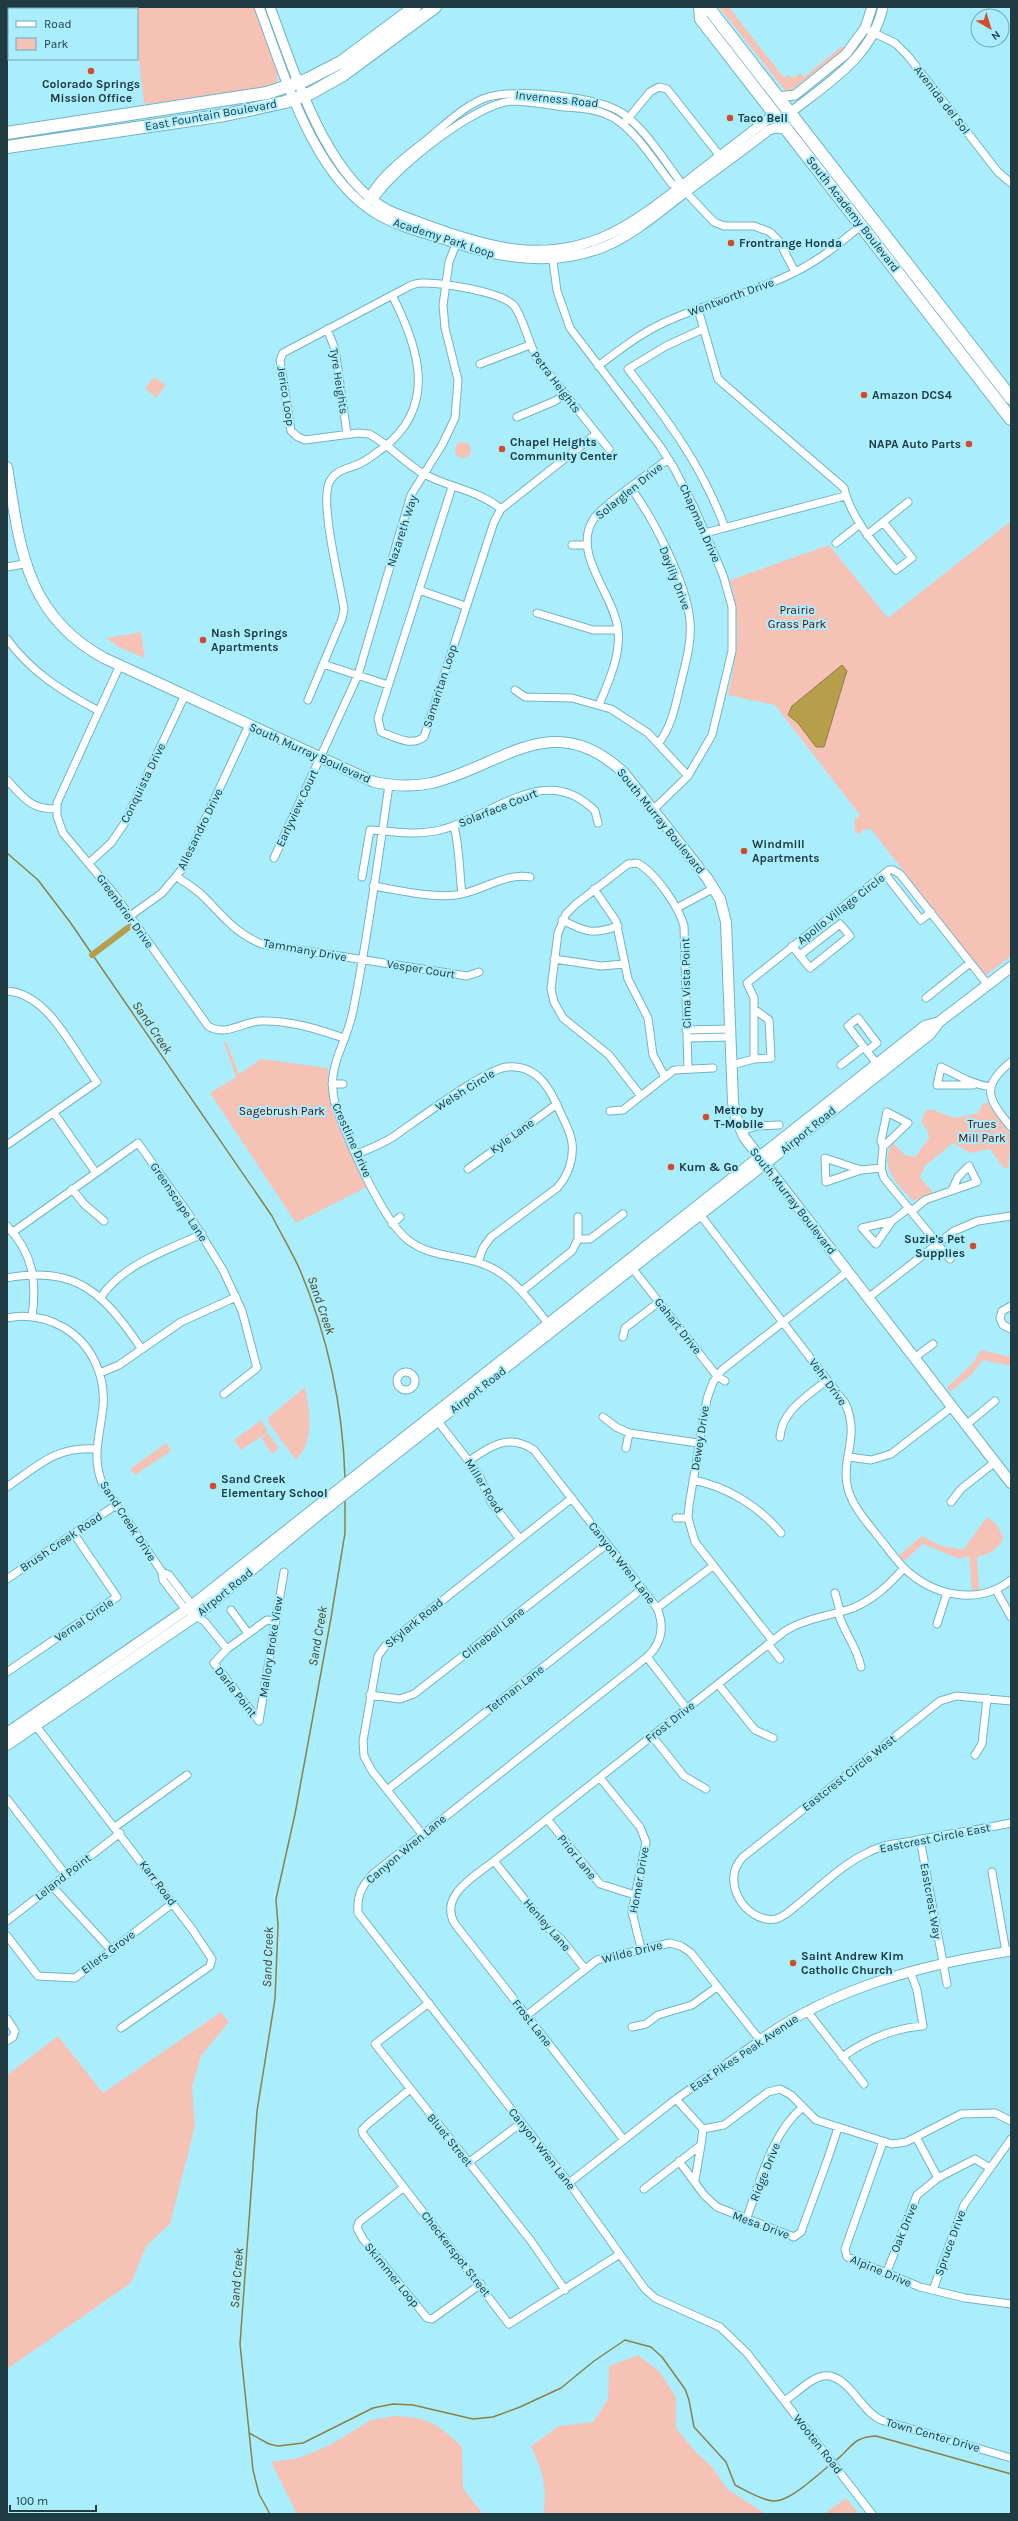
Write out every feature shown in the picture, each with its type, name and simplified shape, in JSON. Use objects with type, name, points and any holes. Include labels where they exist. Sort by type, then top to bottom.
[{"type":"highway","name":"East Fountain Boulevard","points":[[7,133],[235,99],[294,84],[352,55],[415,7]]},
{"type":"highway","name":"East Fountain Boulevard","points":[[7,147],[224,115],[299,97],[355,68],[435,7]]},
{"type":"highway","name":"South Academy Boulevard","points":[[1011,398],[791,112],[711,11],[700,7],[701,19],[1011,419]]},
{"type":"highway","points":[[725,50],[742,62],[777,107],[791,112]]},
{"type":"highway","points":[[775,114],[790,122],[853,202],[862,205]]},
{"type":"main road","name":"South Murray Boulevard","points":[[7,467],[24,564],[39,597],[55,619],[84,646],[120,665],[362,778],[389,785],[432,783],[515,749],[540,743],[566,744],[598,754],[617,767],[654,809],[714,888],[722,905],[726,922],[733,1102],[741,1131],[764,1166],[1011,1483]]},
{"type":"main road","name":"Airport Road","points":[[697,1211],[764,1166],[930,1034],[939,1022],[1011,967]]},
{"type":"main road","name":"Airport Road","points":[[7,1745],[32,1722],[190,1607],[369,1471],[697,1211],[758,1157],[925,1026],[939,1022]]},
{"type":"main road","name":"Airport Road","points":[[7,1733],[32,1722],[197,1614],[321,1508]]},
{"type":"street","name":"Academy Park Loop","points":[[259,7],[294,84],[299,97],[307,130],[322,154],[342,181],[369,202],[458,239],[552,255],[579,246],[614,234],[769,130],[775,128],[787,129]]},
{"type":"street","name":"Academy Park Loop","points":[[270,7],[294,84]]},
{"type":"street","points":[[778,97],[795,95],[854,46],[865,28],[872,7]]},
{"type":"street","points":[[791,112],[851,64],[874,33],[883,7]]},
{"type":"street","name":"Avenida del Sol","points":[[865,28],[895,43],[908,56],[998,172],[1011,183]]},
{"type":"street","points":[[623,125],[650,92],[659,87],[667,89],[720,156]]},
{"type":"street","name":"Inverness Road","points":[[369,202],[403,159],[461,113],[488,97],[516,92],[567,98],[607,105],[628,118],[679,180],[683,189]]},
{"type":"street","name":"Inverness Road","points":[[369,202],[405,165],[468,118],[494,106],[512,101],[594,110],[609,116],[623,125],[672,184],[683,189]]},
{"type":"street","name":"Academy Park Loop","points":[[683,189],[720,156],[775,114]]},
{"type":"street","points":[[683,189],[706,215],[719,224],[754,226],[770,232],[779,241],[795,272]]},
{"type":"street","name":"Wentworth Drive","points":[[598,366],[648,331],[698,309],[762,287],[795,272],[827,252],[862,225]]},
{"type":"street","name":"Nazareth Way","points":[[320,758],[358,675],[412,495],[449,433],[455,418],[458,399],[455,362],[445,328],[443,305],[445,284],[458,239]]},
{"type":"street","name":"Chapman Drive","points":[[552,255],[555,285],[566,319],[574,334],[668,459],[687,492],[706,534],[730,596],[733,640],[715,724],[703,753],[688,776],[654,809]]},
{"type":"street","name":"Jerico Loop","points":[[445,284],[420,283],[392,295],[286,350],[281,357],[291,431],[298,437],[305,440],[347,434],[369,434],[424,474],[452,487],[486,497],[502,509]]},
{"type":"street","name":"Petra Heights","points":[[445,284],[504,298],[515,307],[530,345],[565,394],[609,449]]},
{"type":"street","points":[[308,700],[344,609],[326,492],[329,482],[339,471],[360,464],[386,445],[407,425],[414,411],[419,377],[410,334],[392,295]]},
{"type":"street","points":[[698,309],[718,379],[844,488],[845,496],[860,524],[867,535],[896,570],[912,558],[883,522]]},
{"type":"street","name":"Tyre Heights","points":[[327,329],[335,349],[347,434]]},
{"type":"street","points":[[703,329],[666,346],[628,369],[687,448],[709,488],[726,528]]},
{"type":"street","points":[[480,364],[530,345]]},
{"type":"street","points":[[517,416],[555,401],[565,394]]},
{"type":"street","name":"Samaritan Loop","points":[[452,487],[378,718],[381,732],[408,742],[419,741],[424,737],[465,606],[494,522],[502,509],[596,434]]},
{"type":"street","name":"Solarglen Drive","points":[[586,545],[587,534],[593,519],[668,459]]},
{"type":"street","name":"Daylily Drive","points":[[631,488],[646,510],[658,534],[683,591],[690,620],[688,654],[674,712],[669,727],[659,743]]},
{"type":"street","points":[[706,534],[845,496]]},
{"type":"street","points":[[867,535],[908,502]]},
{"type":"street","points":[[836,543],[860,524]]},
{"type":"street","points":[[572,545],[586,545],[612,607],[618,630],[614,665],[599,705]]},
{"type":"street","points":[[7,567],[24,564]]},
{"type":"street","points":[[419,590],[465,606]]},
{"type":"street","points":[[537,614],[593,630],[618,630]]},
{"type":"street","points":[[7,639],[38,673],[55,686],[99,711]]},
{"type":"street","points":[[323,664],[388,685]]},
{"type":"street","points":[[7,780],[31,804],[40,808],[56,809],[120,665]]},
{"type":"street","points":[[515,690],[525,697],[559,697],[599,705],[625,717],[659,743],[688,776]]},
{"type":"street","name":"Conquista Drive","points":[[89,863],[111,842],[124,824],[185,695]]},
{"type":"street","name":"Allesandro Drive","points":[[130,916],[162,893],[186,863],[249,725]]},
{"type":"street","name":"Earlyview Court","points":[[274,858],[320,758]]},
{"type":"street","name":"Crestline Drive","points":[[389,785],[352,1016],[335,1062],[332,1084],[336,1107],[357,1154],[392,1224],[403,1236],[421,1248],[478,1262],[505,1275],[522,1291],[551,1327]]},
{"type":"street","name":"Solarface Court","points":[[382,830],[420,834],[454,826],[529,793],[546,789],[564,791],[581,798],[595,811],[598,823]]},
{"type":"street","name":"Greenbrier Drive","points":[[56,809],[63,833],[89,863],[130,916],[203,1020],[216,1030]]},
{"type":"street","points":[[454,826],[459,847],[459,869],[462,894]]},
{"type":"street","points":[[382,830],[370,830],[360,877],[373,882],[440,896],[462,894],[518,875],[530,877]]},
{"type":"street","name":"Cima Vista Point","points":[[641,1096],[609,1055],[561,1014],[552,993],[554,959],[558,933],[562,920],[570,909],[624,866],[637,863],[649,871],[677,908],[686,938],[684,966],[688,1070]]},
{"type":"street","name":"Apollo Village Circle","points":[[754,1009],[754,998],[747,988],[747,983],[885,874],[894,870],[898,872],[988,985]]},
{"type":"street","points":[[885,874],[920,920],[930,912]]},
{"type":"street","name":"Tammany Drive","points":[[177,876],[200,893],[233,928],[254,941],[268,945],[362,960]]},
{"type":"street","points":[[677,908],[714,888]]},
{"type":"street","points":[[594,889],[612,913],[618,926],[631,989],[648,1018],[654,1060],[665,1077]]},
{"type":"street","points":[[562,920],[590,932],[602,932],[618,926]]},
{"type":"street","points":[[792,946],[810,968],[850,936],[840,924],[800,955]]},
{"type":"street","points":[[554,959],[601,966],[625,964]]},
{"type":"street","name":"Vesper Court","points":[[362,960],[467,976],[479,972]]},
{"type":"street","points":[[926,998],[970,963]]},
{"type":"street","points":[[7,991],[27,995],[43,1006],[97,1082],[7,1145]]},
{"type":"street","points":[[732,1065],[754,1059],[771,1058],[769,1020],[754,1009]]},
{"type":"street","points":[[754,1009],[754,1059]]},
{"type":"street","points":[[214,1038],[216,1030],[228,1030],[251,1022],[271,1021],[312,1027],[344,1038]]},
{"type":"street","points":[[686,1030],[706,1034]]},
{"type":"street","points":[[687,1038],[706,1034],[730,1033]]},
{"type":"street","points":[[841,1065],[865,1049],[877,1064]]},
{"type":"street","points":[[1011,1062],[1000,1071],[991,1087],[991,1099],[1011,1127]]},
{"type":"street","name":"Welsh Circle","points":[[357,1154],[391,1138],[500,1068],[515,1067],[536,1074],[545,1083],[557,1104],[572,1143],[570,1165],[565,1178],[557,1188],[491,1237],[483,1248],[478,1262]]},
{"type":"street","points":[[972,1085],[967,1079],[941,1067],[937,1085],[972,1085],[991,1087]]},
{"type":"street","points":[[610,1111],[623,1110],[674,1070],[713,1068]]},
{"type":"street","points":[[332,1084],[343,1084]]},
{"type":"street","name":"Kyle Lane","points":[[468,1169],[557,1104]]},
{"type":"street","points":[[54,1112],[96,1172]]},
{"type":"street","points":[[883,1148],[908,1123],[887,1112],[881,1141],[883,1148],[881,1168],[887,1183],[911,1209],[950,1260]]},
{"type":"street","points":[[741,1131],[757,1126],[779,1125]]},
{"type":"street","name":"Greenscape Lane","points":[[13,1232],[138,1142],[202,1234],[236,1297],[246,1324],[257,1368],[224,1394]]},
{"type":"street","points":[[861,1170],[854,1166],[825,1158],[826,1182],[861,1170],[881,1168]]},
{"type":"street","points":[[72,1189],[84,1204],[104,1221]]},
{"type":"street","points":[[892,1221],[925,1200],[952,1190]]},
{"type":"street","name":"Vehr Drive","points":[[697,1211],[845,1403],[852,1419],[848,1488],[854,1504],[904,1568],[927,1585],[946,1593],[970,1596],[996,1590],[1011,1580]]},
{"type":"street","points":[[578,1239],[590,1239],[623,1214]]},
{"type":"street","points":[[868,1298],[954,1231],[969,1224],[986,1219],[1011,1216]]},
{"type":"street","points":[[392,1224],[400,1217]]},
{"type":"street","points":[[522,1291],[572,1250],[578,1239],[578,1217]]},
{"type":"street","points":[[7,1226],[13,1232],[29,1256],[34,1273],[32,1317]]},
{"type":"street","points":[[102,1297],[118,1279],[137,1266],[202,1234]]},
{"type":"street","name":"Gahart Drive","points":[[629,1264],[717,1376],[725,1381]]},
{"type":"street","name":"Dewey Drive","points":[[780,1659],[770,1642],[695,1542],[688,1518],[698,1443],[708,1394],[717,1376],[729,1364],[847,1272]]},
{"type":"street","points":[[7,1278],[34,1273],[66,1279],[102,1297],[118,1315],[142,1348]]},
{"type":"street","points":[[100,1373],[119,1365],[181,1322],[236,1297]]},
{"type":"street","points":[[623,1337],[626,1328],[659,1302]]},
{"type":"street","points":[[1011,1306],[1002,1311],[1000,1318],[1003,1325],[1011,1329]]},
{"type":"street","name":"Sand Creek Drive","points":[[7,1318],[32,1317],[52,1322],[74,1335],[89,1350],[100,1373],[103,1403],[96,1449],[100,1478],[116,1505],[162,1572],[169,1575],[190,1607],[228,1649]]},
{"type":"street","points":[[914,1358],[933,1344]]},
{"type":"street","points":[[780,1436],[781,1425],[793,1408],[827,1380]]},
{"type":"street","points":[[966,1424],[995,1401]]},
{"type":"street","points":[[849,1457],[871,1460],[891,1454],[952,1407]]},
{"type":"street","points":[[603,1416],[616,1427],[629,1433],[698,1443]]},
{"type":"street","name":"Miller Road","points":[[436,1418],[482,1479],[491,1502],[520,1539]]},
{"type":"street","points":[[626,1448],[629,1433]]},
{"type":"street","name":"Canyon Wren Lane","points":[[469,1461],[490,1446],[513,1438],[534,1450],[657,1608],[664,1631],[658,1646],[647,1657],[372,1874],[360,1888],[357,1901],[358,1913],[429,2003],[520,2123],[569,2183],[645,2289],[654,2298],[720,2326],[747,2352],[764,2376]]},
{"type":"street","points":[[7,1487],[59,1452],[74,1448],[96,1449]]},
{"type":"street","points":[[951,1502],[960,1489],[995,1462]]},
{"type":"street","points":[[693,1480],[725,1489],[766,1517],[781,1532]]},
{"type":"street","name":"Skylark Road","points":[[422,1834],[387,1790],[364,1756],[363,1741],[376,1662],[386,1645],[572,1498]]},
{"type":"street","name":"Brush Creek Road","points":[[7,1579],[116,1505]]},
{"type":"street","points":[[676,1518],[688,1518]]},
{"type":"street","name":"Vernal Circle","points":[[7,1672],[117,1597],[74,1534]]},
{"type":"street","name":"Clinebell Lane","points":[[370,1695],[400,1699],[420,1691],[607,1544]]},
{"type":"street","points":[[657,1608],[713,1566]]},
{"type":"street","name":"Frost Drive","points":[[451,1902],[459,1889],[770,1642],[800,1623],[852,1608],[876,1595],[904,1568]]},
{"type":"street","name":"Mallory Broke View","points":[[259,1721],[284,1572]]},
{"type":"street","name":"Tetman Lane","points":[[387,1790],[642,1589]]},
{"type":"street","points":[[996,1590],[1011,1617]]},
{"type":"street","points":[[835,1593],[845,1631],[858,1649],[861,1667]]},
{"type":"street","points":[[936,1624],[946,1593]]},
{"type":"street","points":[[232,1610],[248,1633]]},
{"type":"street","points":[[228,1649],[267,1620],[275,1621]]},
{"type":"street","name":"Darla Point","points":[[228,1649],[214,1663],[259,1721]]},
{"type":"street","points":[[647,1657],[687,1709]]},
{"type":"street","points":[[718,1684],[755,1730],[773,1738]]},
{"type":"street","name":"Eastcrest Circle West","points":[[743,1902],[734,1889],[730,1875],[734,1867],[743,1857],[940,1701],[956,1696],[1011,1701]]},
{"type":"street","points":[[975,1755],[982,1744],[987,1698]]},
{"type":"street","name":"Karr Road","points":[[32,1722],[173,1903],[210,1955],[212,1963],[210,1966],[120,2028]]},
{"type":"street","points":[[652,1736],[679,1771],[706,1789]]},
{"type":"street","name":"Leland Point","points":[[7,1921],[66,1875],[117,1830],[187,1775]]},
{"type":"street","name":"Homer Drive","points":[[600,1778],[645,1836],[646,1847],[635,1895],[632,1917],[641,1948]]},
{"type":"street","points":[[7,1801],[66,1875]]},
{"type":"street","name":"Prior Lane","points":[[547,1819],[600,1884],[635,1895]]},
{"type":"street","name":"Eastcrest Circle East","points":[[743,1902],[755,1915],[761,1918],[781,1917],[861,1855],[883,1846],[1011,1823]]},
{"type":"street","name":"Eastcrest Way","points":[[920,1839],[946,1984]]},
{"type":"street","name":"Henley Lane","points":[[494,1861],[545,1925],[561,1939],[585,1970]]},
{"type":"street","points":[[992,1872],[1008,1952]]},
{"type":"street","points":[[52,1886],[112,1951]]},
{"type":"street","name":"Frost Lane","points":[[451,1902],[450,1913],[455,1924],[624,2140]]},
{"type":"street","name":"Ellers Grove","points":[[7,1936],[38,1976],[74,1978],[112,1951],[173,1903]]},
{"type":"street","name":"Wilde Drive","points":[[526,2016],[585,1970],[603,1958],[664,1943],[681,1946],[691,1953],[760,2040]]},
{"type":"street","name":"East Pikes Peak Avenue","points":[[569,2183],[676,2099],[760,2040],[807,2011],[867,1984],[910,1971],[942,1963],[1008,1952]]},
{"type":"street","points":[[842,2057],[869,2041],[897,2030],[923,2026],[917,1990],[910,1971]]},
{"type":"street","points":[[632,2027],[646,2024],[658,2016],[692,2005],[717,1987]]},
{"type":"street","name":"Bluet Street","points":[[429,2003],[375,2044],[409,2090],[531,2241],[565,2290]]},
{"type":"street","points":[[807,2011],[864,2084]]},
{"type":"street","points":[[7,2019],[17,2032],[7,2041]]},
{"type":"street","points":[[703,2129],[724,2125],[768,2092],[781,2086],[816,2120],[883,2142],[896,2144],[916,2137],[946,2120],[967,2112],[996,2113],[1011,2121]]},
{"type":"street","name":"Checkerspot Street","points":[[409,2090],[362,2130],[403,2188],[481,2284],[510,2324],[620,2254]]},
{"type":"street","points":[[676,2099],[703,2129],[695,2180]]},
{"type":"street","name":"Ridge Drive","points":[[746,2220],[773,2149],[791,2119],[803,2108]]},
{"type":"street","points":[[468,2163],[520,2123]]},
{"type":"street","name":"Mesa Drive","points":[[679,2161],[714,2204],[746,2220],[790,2237],[798,2235],[820,2182],[838,2128]]},
{"type":"street","points":[[916,2137],[938,2178]]},
{"type":"street","name":"Spruce Drive","points":[[933,2290],[964,2205],[1011,2139]]},
{"type":"street","name":"Alpine Drive","points":[[883,2142],[845,2253],[850,2260],[933,2290],[1011,2304]]},
{"type":"street","points":[[644,2189],[701,2145]]},
{"type":"street","name":"Oak Drive","points":[[886,2274],[914,2202],[922,2190],[938,2178],[975,2159],[990,2168]]},
{"type":"street","name":"Skimmer Loop","points":[[403,2188],[358,2222],[357,2228],[392,2275],[427,2318],[432,2319],[481,2284]]},
{"type":"street","name":"Wooten Road","points":[[764,2376],[872,2514]]},
{"type":"street","name":"Town Center Drive","points":[[785,2401],[817,2377],[836,2377],[846,2384],[871,2414],[881,2420],[1011,2458]]},
{"type":"green space","points":[[133,7],[254,7],[278,73],[276,86],[176,104],[164,102],[144,104],[138,53],[138,8]]},
{"type":"green space","points":[[719,7],[729,7],[784,78],[788,75],[794,78],[800,73],[804,77],[842,46],[845,50],[787,93]]},
{"type":"green space","points":[[154,377],[166,385],[156,398],[145,388]]},
{"type":"green space","points":[[463,442],[470,447],[471,450],[466,457],[463,458],[456,453],[455,450],[460,443]]},
{"type":"green space","name":"Prairie Grass Park","points":[[1011,521],[1011,956],[985,976],[871,829],[863,830],[860,834],[855,832],[854,820],[860,815],[775,705],[728,695],[734,666],[737,638],[736,609],[730,580],[829,545],[888,618]]},
{"type":"green space","points":[[141,632],[145,658],[120,648],[106,638]]},
{"type":"green space","name":"Sagebrush Park","points":[[226,1041],[239,1074],[261,1059],[328,1068],[328,1084],[335,1115],[346,1144],[367,1187],[296,1223],[210,1093],[236,1077],[224,1043]]},
{"type":"green space","name":"Trues Mill Park","points":[[987,1102],[1011,1136],[1008,1169],[1003,1167],[990,1149],[970,1153],[953,1143],[924,1167],[920,1178],[933,1192],[913,1201],[896,1182],[889,1168],[887,1160],[893,1143],[905,1155],[915,1157],[929,1138],[928,1132],[921,1121],[926,1110],[933,1110],[955,1118],[978,1113],[982,1105]]},
{"type":"green space","points":[[981,1350],[1011,1357],[1011,1366],[983,1360],[971,1375],[950,1392],[947,1387],[972,1364]]},
{"type":"green space","points":[[305,1387],[310,1426],[309,1435],[302,1452],[296,1460],[268,1422],[269,1417]]},
{"type":"green space","points":[[261,1420],[268,1432],[241,1450],[234,1440]]},
{"type":"green space","points":[[268,1433],[279,1448],[272,1454],[261,1438]]},
{"type":"green space","points":[[166,1443],[171,1451],[135,1475],[130,1469]]},
{"type":"green space","points":[[987,1517],[997,1525],[1003,1537],[997,1548],[985,1555],[977,1557],[979,1590],[972,1590],[969,1556],[960,1559],[923,1544],[904,1561],[899,1555],[922,1536],[939,1545],[963,1550]]},
{"type":"green space","points":[[221,2012],[229,2022],[201,2056],[192,2087],[195,2126],[170,2224],[147,2245],[131,2283],[7,2369],[7,2075],[58,2036],[103,2093]]},
{"type":"green space","points":[[638,2355],[659,2371],[676,2397],[676,2428],[695,2451],[713,2468],[727,2489],[766,2514],[543,2514],[545,2496],[543,2479],[531,2446],[559,2426],[593,2422],[608,2399],[609,2366]]},
{"type":"green space","points":[[394,2416],[416,2418],[432,2423],[446,2432],[462,2447],[463,2488],[483,2514],[297,2514],[271,2462],[299,2458],[330,2445],[371,2420]]},
{"type":"green space","points":[[846,2498],[859,2514],[824,2514]]},
{"type":"shaded area","points":[[842,665],[847,671],[824,747],[816,747],[798,723],[788,715],[792,706]]},
{"type":"waterway","name":"Sand Creek","points":[[7,853],[38,880],[70,922],[272,1216],[294,1256],[319,1321],[332,1373],[341,1425],[345,1479]]},
{"type":"waterway","points":[[92,955],[129,927]]},
{"type":"waterway","name":"Sand Creek","points":[[270,2514],[259,2494],[253,2470],[240,2344],[257,2111],[275,1999],[278,1926],[276,1899],[295,1814],[331,1618],[345,1533],[345,1499]]},
{"type":"waterway","points":[[249,2433],[269,2444],[278,2446],[303,2443],[373,2408],[393,2404],[413,2405],[473,2419],[493,2417],[520,2407],[561,2388],[594,2361],[625,2340],[651,2347],[662,2357],[685,2389],[689,2400],[694,2427],[726,2462],[735,2485],[763,2499],[773,2501],[780,2500],[795,2493],[830,2465]]},
{"type":"waterway","points":[[835,2461],[857,2441],[862,2438],[876,2436],[1011,2474]]},
{"type":"place","name":"Colorado Springs Mission Office","points":[[91,71]]},
{"type":"place","name":"Taco Bell","points":[[730,118]]},
{"type":"place","name":"Frontrange Honda","points":[[731,243]]},
{"type":"place","name":"Amazon DCS4","points":[[864,395]]},
{"type":"place","name":"NAPA Auto Parts","points":[[969,444]]},
{"type":"place","name":"Chapel Heights Community Center","points":[[502,449]]},
{"type":"place","name":"Nash Springs Apartments","points":[[203,640]]},
{"type":"place","name":"Windmill Apartments","points":[[744,851]]},
{"type":"place","name":"Metro by T-Mobile","points":[[706,1117]]},
{"type":"place","name":"Kum & Go","points":[[671,1167]]},
{"type":"place","name":"Suzie's Pet Supplies","points":[[973,1246]]},
{"type":"place","name":"Sand Creek Elementary School","points":[[213,1486]]},
{"type":"place","name":"Saint Andrew Kim Catholic Church","points":[[793,1963]]}]
